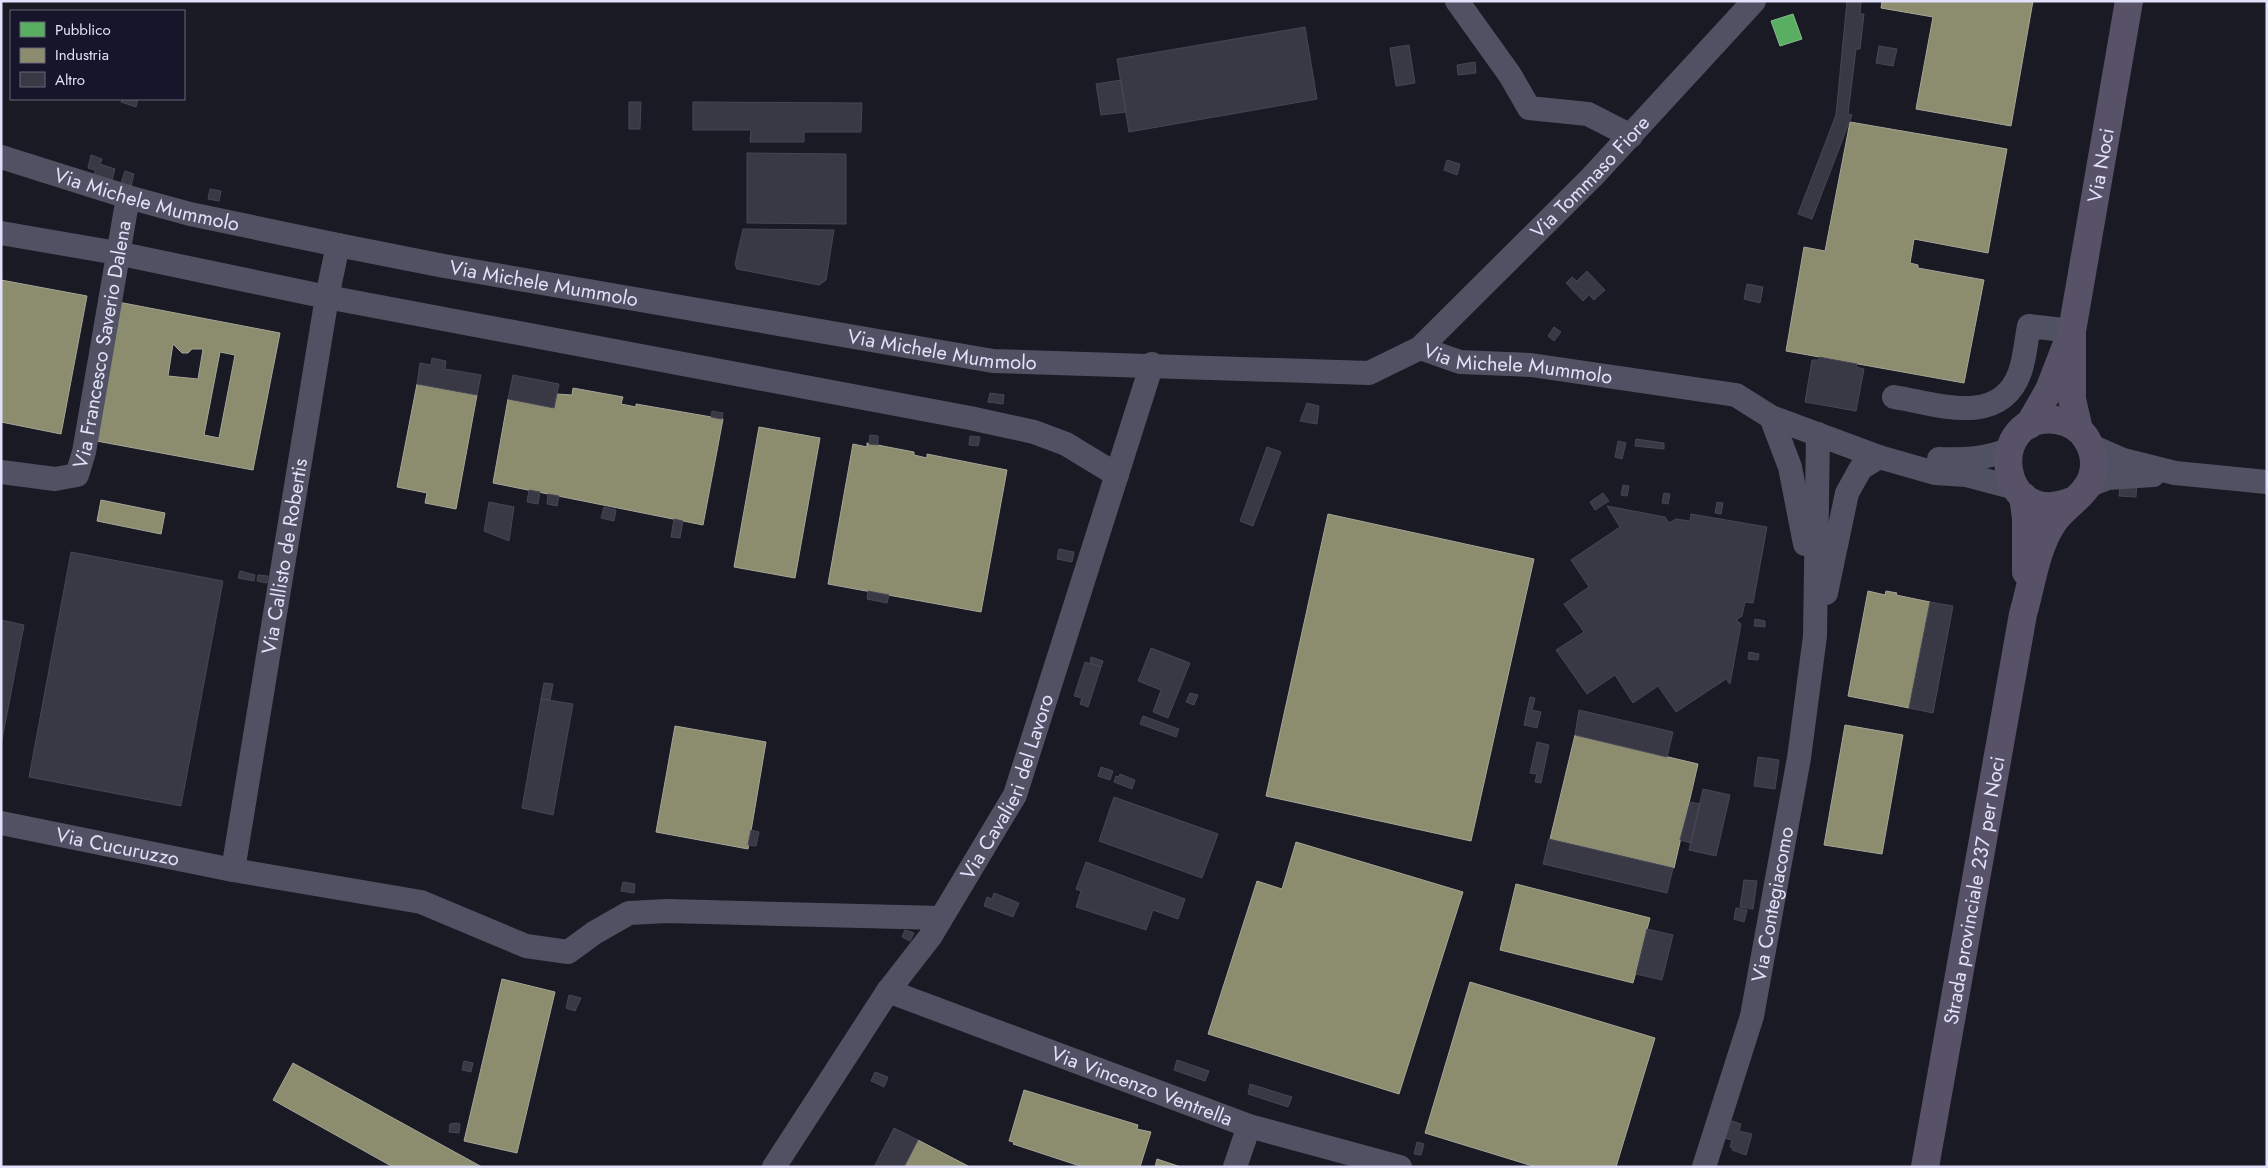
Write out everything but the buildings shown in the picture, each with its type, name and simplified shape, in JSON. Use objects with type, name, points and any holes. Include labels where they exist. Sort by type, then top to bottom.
[{"type":"main road","name":"Via Noci","points":[[2085,438],[2072,399],[2072,331],[2129,1]]},
{"type":"main road","name":"Via Noci","points":[[2030,425],[2050,390],[2072,331]]},
{"type":"main road","points":[[2050,419],[2060,420],[2085,438],[2094,467],[2079,494],[2062,505],[2041,505],[2019,492],[2008,469],[2010,449],[2014,439],[2030,425],[2050,419]]},
{"type":"main road","name":"Strada provinciale 237 per Noci","points":[[2019,492],[2026,518],[2027,550],[2023,614]]},
{"type":"main road","name":"Strada provinciale 237 per Noci","points":[[1925,1167],[2023,614],[2041,549],[2054,521],[2079,494]]},
{"type":"street","points":[[1457,1],[1510,75],[1529,108],[1588,114],[1631,136]]},
{"type":"street","name":"Via Tommaso Fiore","points":[[1420,348],[1592,177],[1754,1]]},
{"type":"street","name":"Via Michele Mummolo","points":[[1,157],[128,197],[190,214],[338,245],[454,268],[993,361],[1152,364],[1369,373],[1420,348],[1460,362],[1531,365],[1736,395],[1771,417],[1879,457],[1935,473],[1966,476],[2019,492]]},
{"type":"street","name":"Via Francesco Saverio Dalena","points":[[1,472],[55,479],[77,476],[84,452],[128,197]]},
{"type":"street","points":[[1,233],[117,253],[327,297],[950,414],[1034,432],[1066,444],[1117,475]]},
{"type":"street","name":"Via Callisto de Robertis","points":[[233,870],[327,297],[338,245]]},
{"type":"street","points":[[1894,397],[1972,410],[1989,406],[2006,394],[2019,373],[2030,326],[2072,331]]},
{"type":"street","name":"Via Cavalieri del Lavoro","points":[[774,1167],[888,992],[930,937],[1015,795],[1152,364]]},
{"type":"street","name":"Via Contegiacomo","points":[[1771,417],[1790,467],[1798,502],[1815,636]]},
{"type":"street","name":"Via Contegiacomo","points":[[1704,1167],[1752,1016],[1799,758],[1815,636],[1818,434]]},
{"type":"street","points":[[2085,438],[2123,460],[2175,474]]},
{"type":"street","name":"Via Michele Mummolo","points":[[1879,457],[1968,460],[1992,456],[2010,449]]},
{"type":"street","name":"Via Contegiacomo","points":[[1815,636],[1829,582],[1847,493],[1861,468],[1879,457]]},
{"type":"street","points":[[2079,494],[2108,478],[2175,474],[2267,482]]},
{"type":"street","name":"Via Cucuruzzo","points":[[1,823],[233,870],[421,902],[526,946],[568,952],[594,933],[629,912],[667,911],[941,918]]},
{"type":"street","name":"Via Vincenzo Ventrella","points":[[888,992],[1250,1126],[1400,1167]]},
{"type":"street","points":[[1235,1167],[1250,1126]]}]
